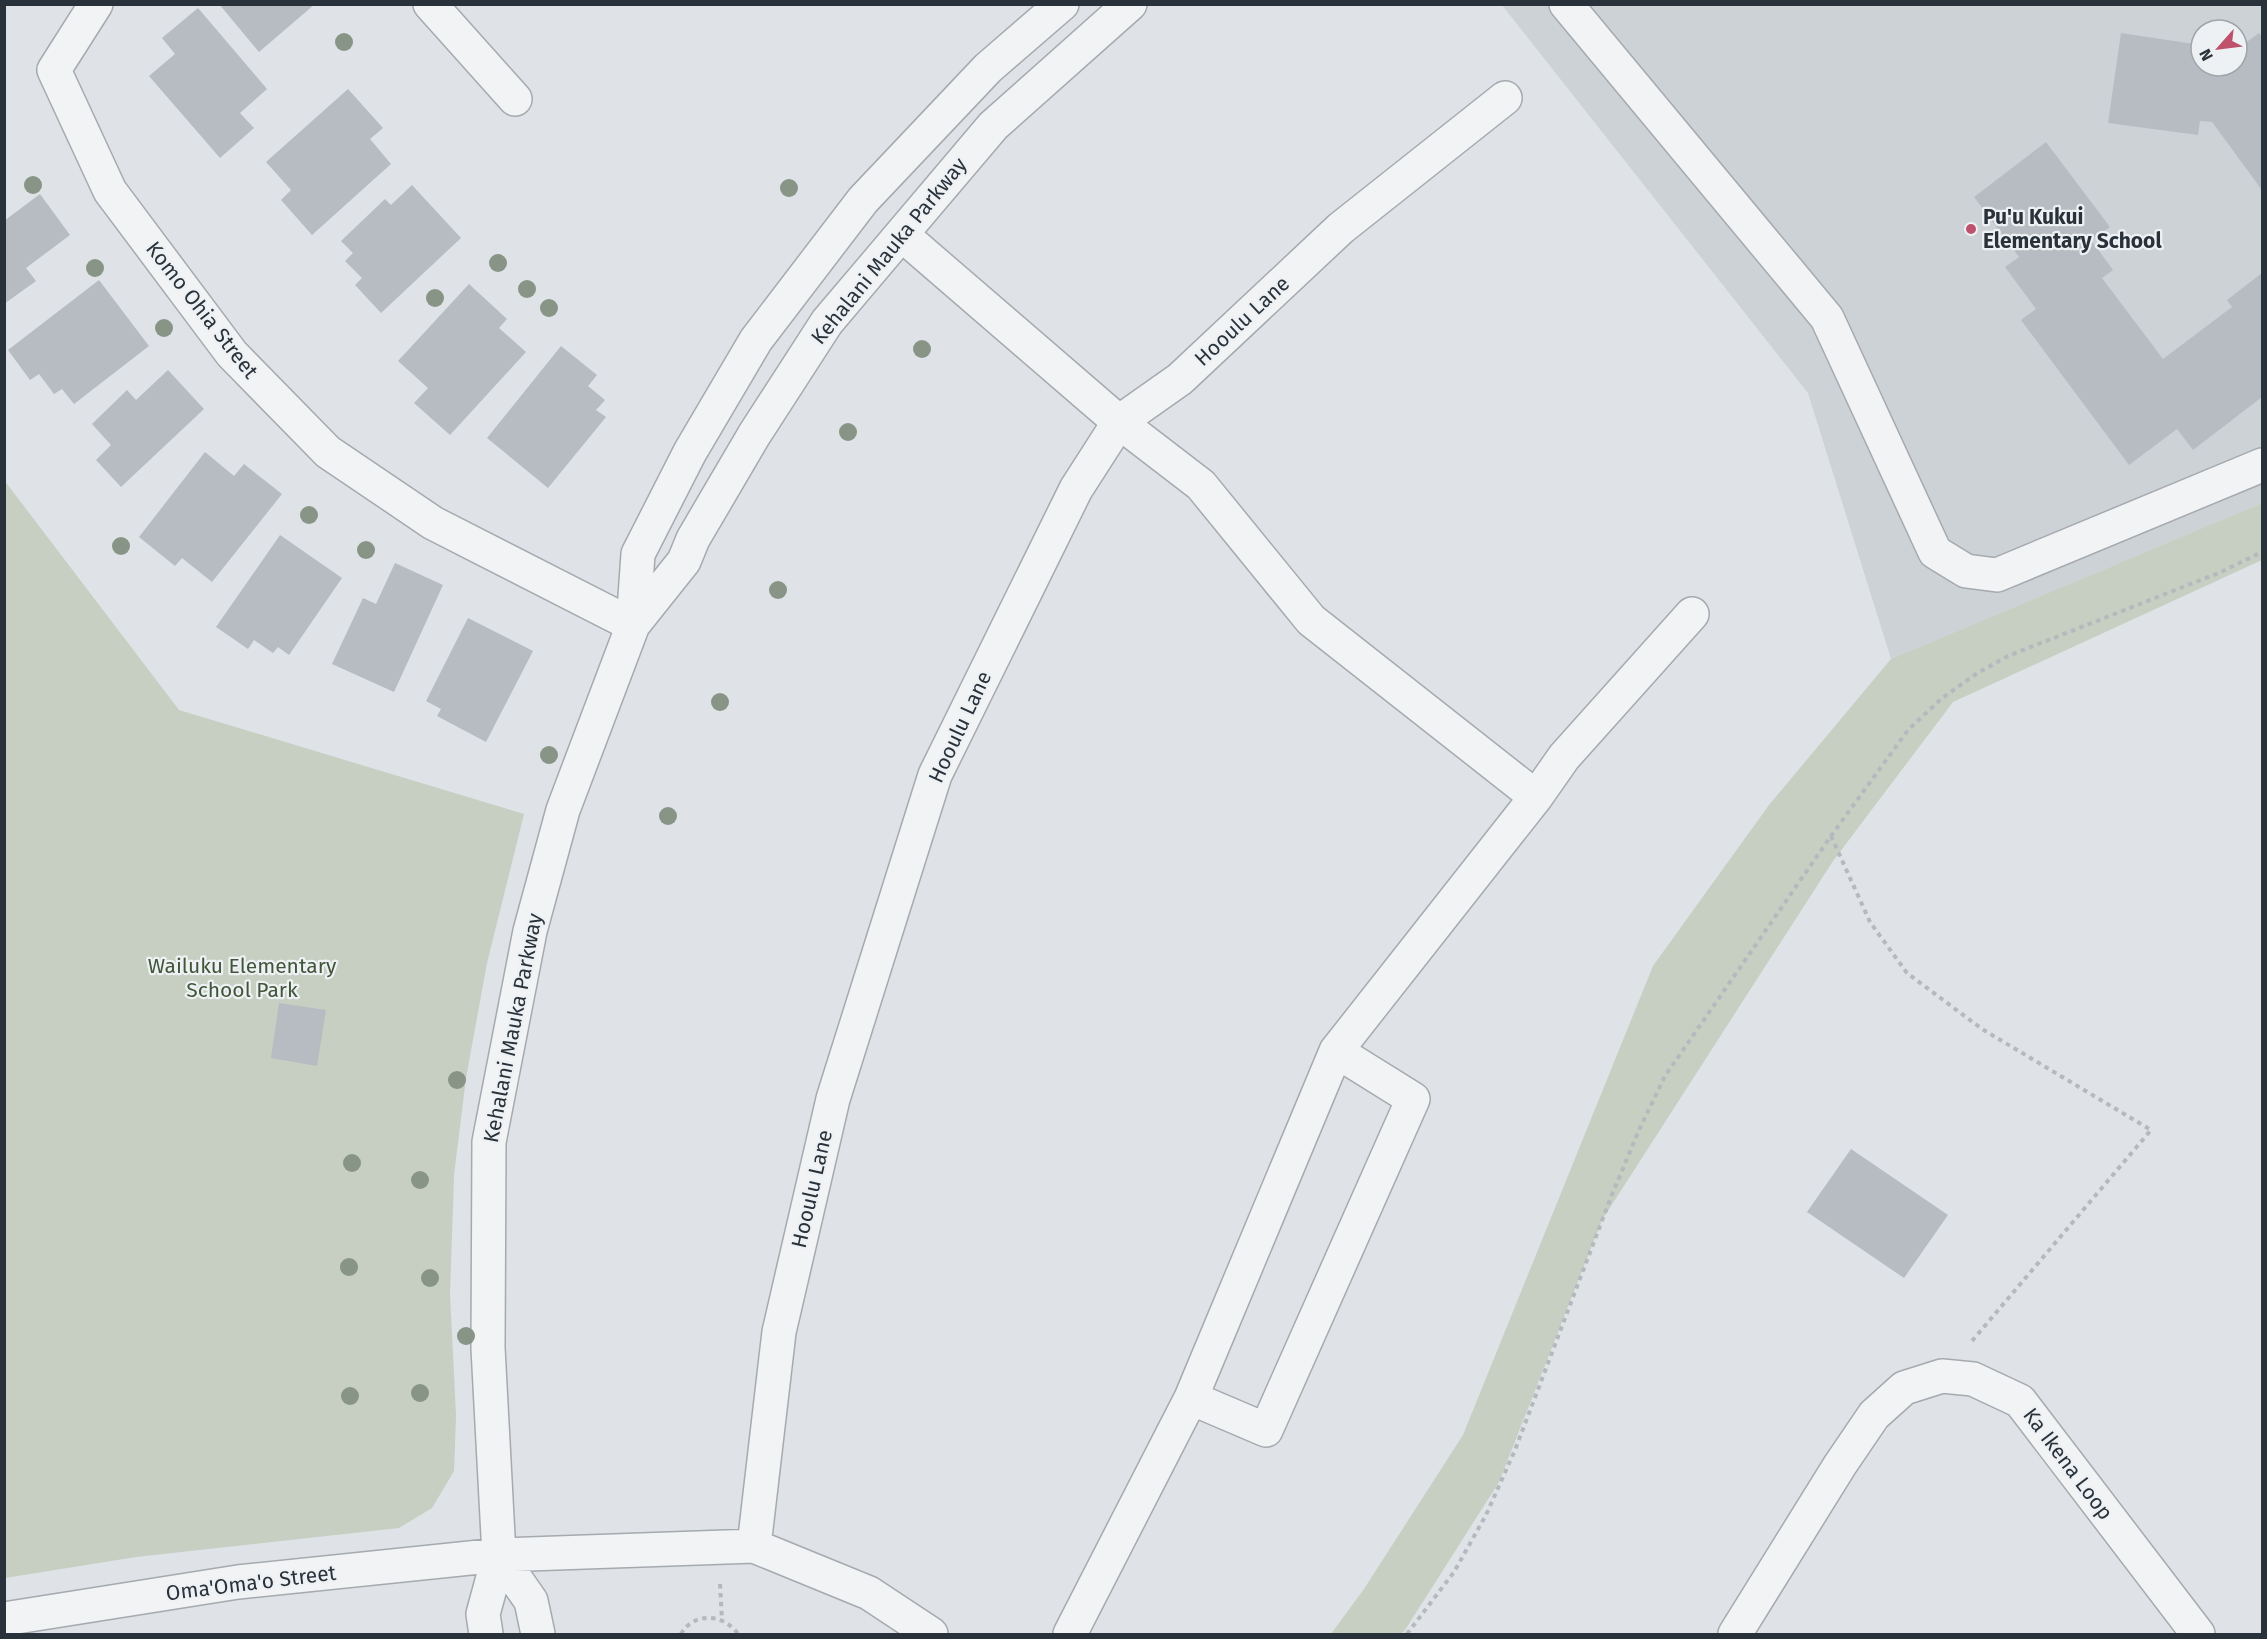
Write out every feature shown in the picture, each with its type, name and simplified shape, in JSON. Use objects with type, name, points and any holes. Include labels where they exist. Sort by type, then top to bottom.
[{"type":"street","name":"Komo Ohia Street","points":[[96,4],[54,70],[110,190],[232,354],[328,452],[433,524],[633,625]]},
{"type":"street","points":[[430,4],[515,99]]},
{"type":"street","name":"Kehalani Mauka Parkway","points":[[486,1635],[483,1614],[500,1555],[488,1348],[489,1142],[530,931],[563,810],[633,625],[638,554],[690,452],[756,339],[863,200],[988,68],[1062,4]]},
{"type":"street","name":"Kehalani Mauka Parkway","points":[[633,625],[684,561],[693,539],[754,435],[827,322],[993,126],[1130,4]]},
{"type":"street","points":[[1566,4],[1827,318],[1935,552],[1966,571],[1997,575],[2262,465]]},
{"type":"street","name":"Hooulu Lane","points":[[754,1546],[779,1332],[833,1100],[935,775],[1076,489],[1119,422],[1180,378],[1341,228],[1505,98]]},
{"type":"street","points":[[915,246],[1119,422],[1201,485],[1311,620],[1536,797]]},
{"type":"street","points":[[1070,1635],[1191,1398],[1336,1051],[1536,797],[1564,757],[1692,614]]},
{"type":"street","points":[[1191,1398],[1266,1430],[1413,1099],[1336,1051]]},
{"type":"street","name":"Ka Ikena Loop","points":[[1735,1635],[1840,1465],[1874,1415],[1904,1388],[1942,1376],[1973,1379],[2020,1401],[2198,1635]]},
{"type":"street","points":[[754,1546],[869,1593],[931,1635]]},
{"type":"street","name":"Oma'Oma'o Street","points":[[21,1623],[238,1582],[500,1555],[754,1546]]},
{"type":"street","points":[[500,1555],[531,1601],[538,1635]]},
{"type":"path","points":[[1407,1635],[1454,1572],[1486,1515],[1515,1450],[1611,1197],[1665,1076],[1831,836],[1908,730],[1941,699],[1976,674],[2007,656],[2221,572],[2262,552]]},
{"type":"path","points":[[1831,836],[1870,922],[1907,973],[1983,1029],[2151,1130],[1942,1376]]},
{"type":"path","points":[[681,1635],[692,1622],[711,1617],[730,1625],[738,1635]]},
{"type":"shaded area","name":"Pu'u Kukui Elementary School","points":[[1502,5],[2262,5],[2262,503],[1891,659],[1808,393]]},
{"type":"green space","name":"Wailuku Elementary School Park","points":[[4,480],[179,710],[524,814],[487,963],[466,1078],[454,1175],[450,1294],[456,1416],[454,1471],[432,1508],[399,1528],[136,1557],[5,1578]]},
{"type":"green space","points":[[2262,503],[2262,560],[1953,702],[1833,861],[1602,1220],[1499,1482],[1405,1630],[1401,1634],[1331,1634],[1364,1589],[1463,1435],[1653,966],[1769,805],[1891,659]]},
{"type":"building","points":[[219,4],[315,4],[259,52]]},
{"type":"building","points":[[198,8],[267,89],[240,113],[254,128],[220,158],[149,76],[175,54],[162,38]]},
{"type":"building","points":[[2121,33],[2189,43],[2189,78],[2249,78],[2249,40],[2259,33],[2262,37],[2262,190],[2212,122],[2200,121],[2198,135],[2108,123]]},
{"type":"building","points":[[348,89],[383,128],[370,139],[391,164],[312,235],[281,200],[291,190],[266,162]]},
{"type":"building","points":[[2046,142],[2110,227],[2091,240],[2113,270],[2102,278],[2163,359],[2232,307],[2227,300],[2262,273],[2262,397],[2193,450],[2177,429],[2129,465],[2021,320],[2036,309],[2005,267],[2019,257],[1974,197]]},
{"type":"building","points":[[412,185],[461,238],[381,313],[355,285],[362,278],[345,261],[353,253],[341,241],[385,199],[391,205]]},
{"type":"building","points":[[40,194],[70,235],[26,268],[36,281],[4,304],[4,221]]},
{"type":"building","points":[[99,280],[149,346],[74,404],[62,389],[54,394],[39,374],[30,380],[8,350]]},
{"type":"building","points":[[469,284],[507,319],[499,328],[526,352],[450,435],[414,403],[428,388],[398,361]]},
{"type":"building","points":[[561,346],[597,375],[588,386],[605,400],[596,410],[606,417],[548,488],[487,438]]},
{"type":"building","points":[[168,370],[204,409],[121,487],[96,460],[111,445],[92,424],[127,390],[136,400]]},
{"type":"building","points":[[205,452],[234,476],[244,464],[282,494],[212,582],[182,558],[175,566],[139,537]]},
{"type":"building","points":[[280,535],[342,578],[289,655],[278,647],[273,653],[254,640],[248,649],[216,627]]},
{"type":"building","points":[[395,563],[443,585],[394,692],[332,664],[363,598],[376,604]]},
{"type":"building","points":[[468,618],[533,651],[486,742],[437,716],[441,709],[426,701]]},
{"type":"building","points":[[279,1003],[326,1010],[317,1066],[271,1058]]},
{"type":"building","points":[[1851,1149],[1948,1215],[1904,1278],[1807,1212]]},
{"type":"place","name":"Pu'u Kukui Elementary School","points":[[1971,229]]}]
